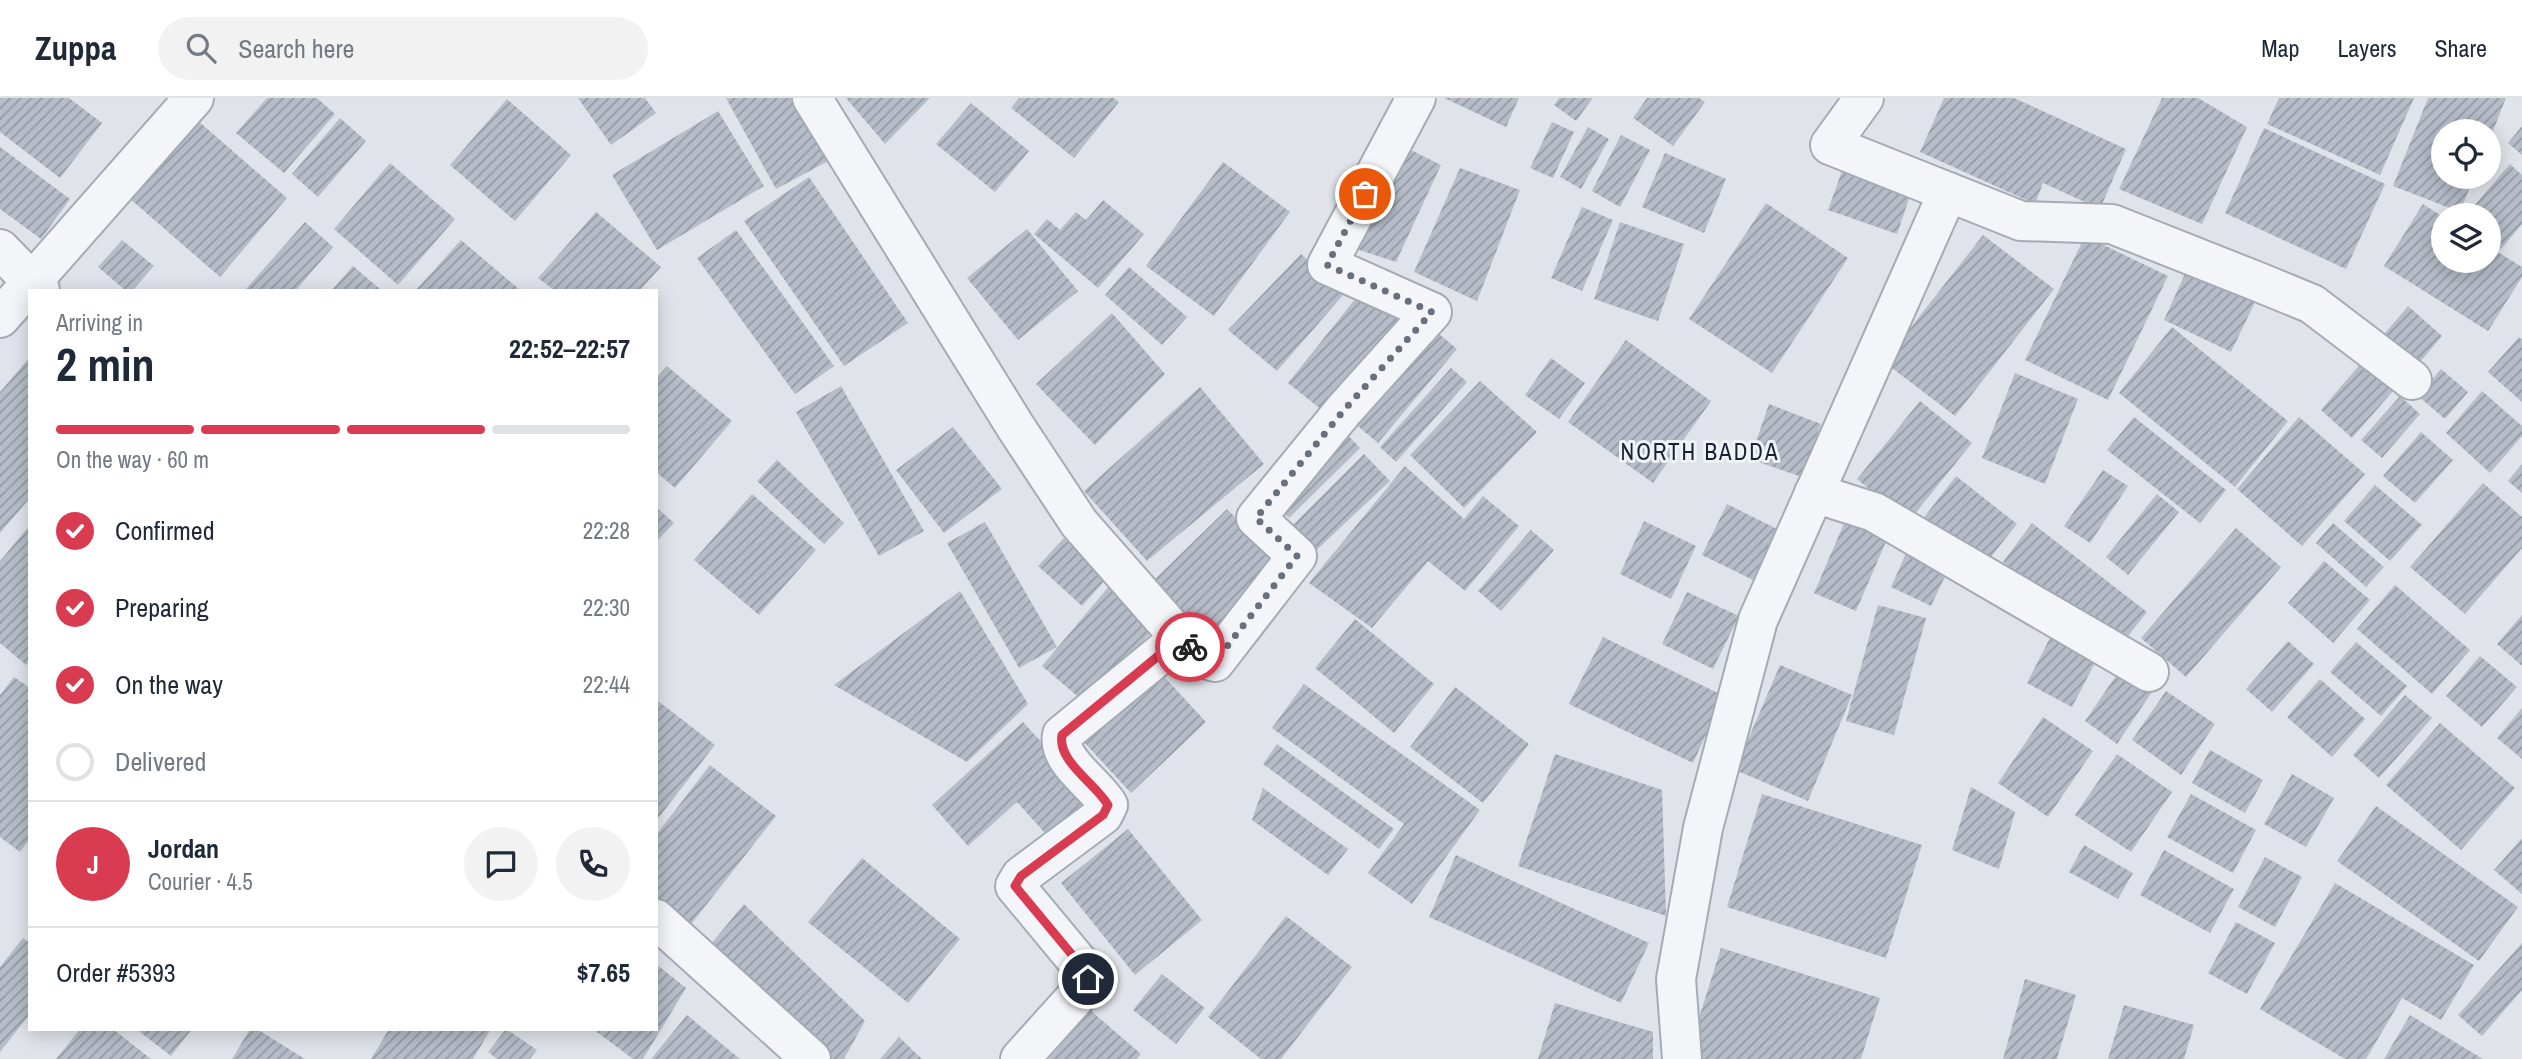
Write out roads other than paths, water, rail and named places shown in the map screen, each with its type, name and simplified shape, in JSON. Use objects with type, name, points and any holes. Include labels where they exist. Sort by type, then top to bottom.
[{"type":"street","points":[[0,248],[36,285],[194,98]]},
{"type":"street","points":[[813,98],[1008,414],[1079,523],[1180,638],[1205,659],[1215,662],[1297,556],[1256,518],[1344,410],[1432,312],[1327,265],[1416,98]]},
{"type":"street","points":[[1864,98],[1830,145],[2021,221],[2112,224],[2268,286],[2312,304],[2412,380]]},
{"type":"street","points":[[1682,1059],[1676,979],[1703,828],[1758,620],[1948,192]]},
{"type":"street","points":[[0,317],[28,292]]},
{"type":"street","points":[[1814,493],[1874,512],[2148,672]]},
{"type":"street","points":[[1020,1059],[1083,989],[1088,979],[1083,968],[1015,886],[1021,876],[1103,815],[1108,805],[1065,756],[1060,745],[1062,735],[1180,638]]},
{"type":"street","points":[[658,921],[811,1059]]},
{"type":"district","name":"NORTH BADDA","points":[[1700,452]]}]
